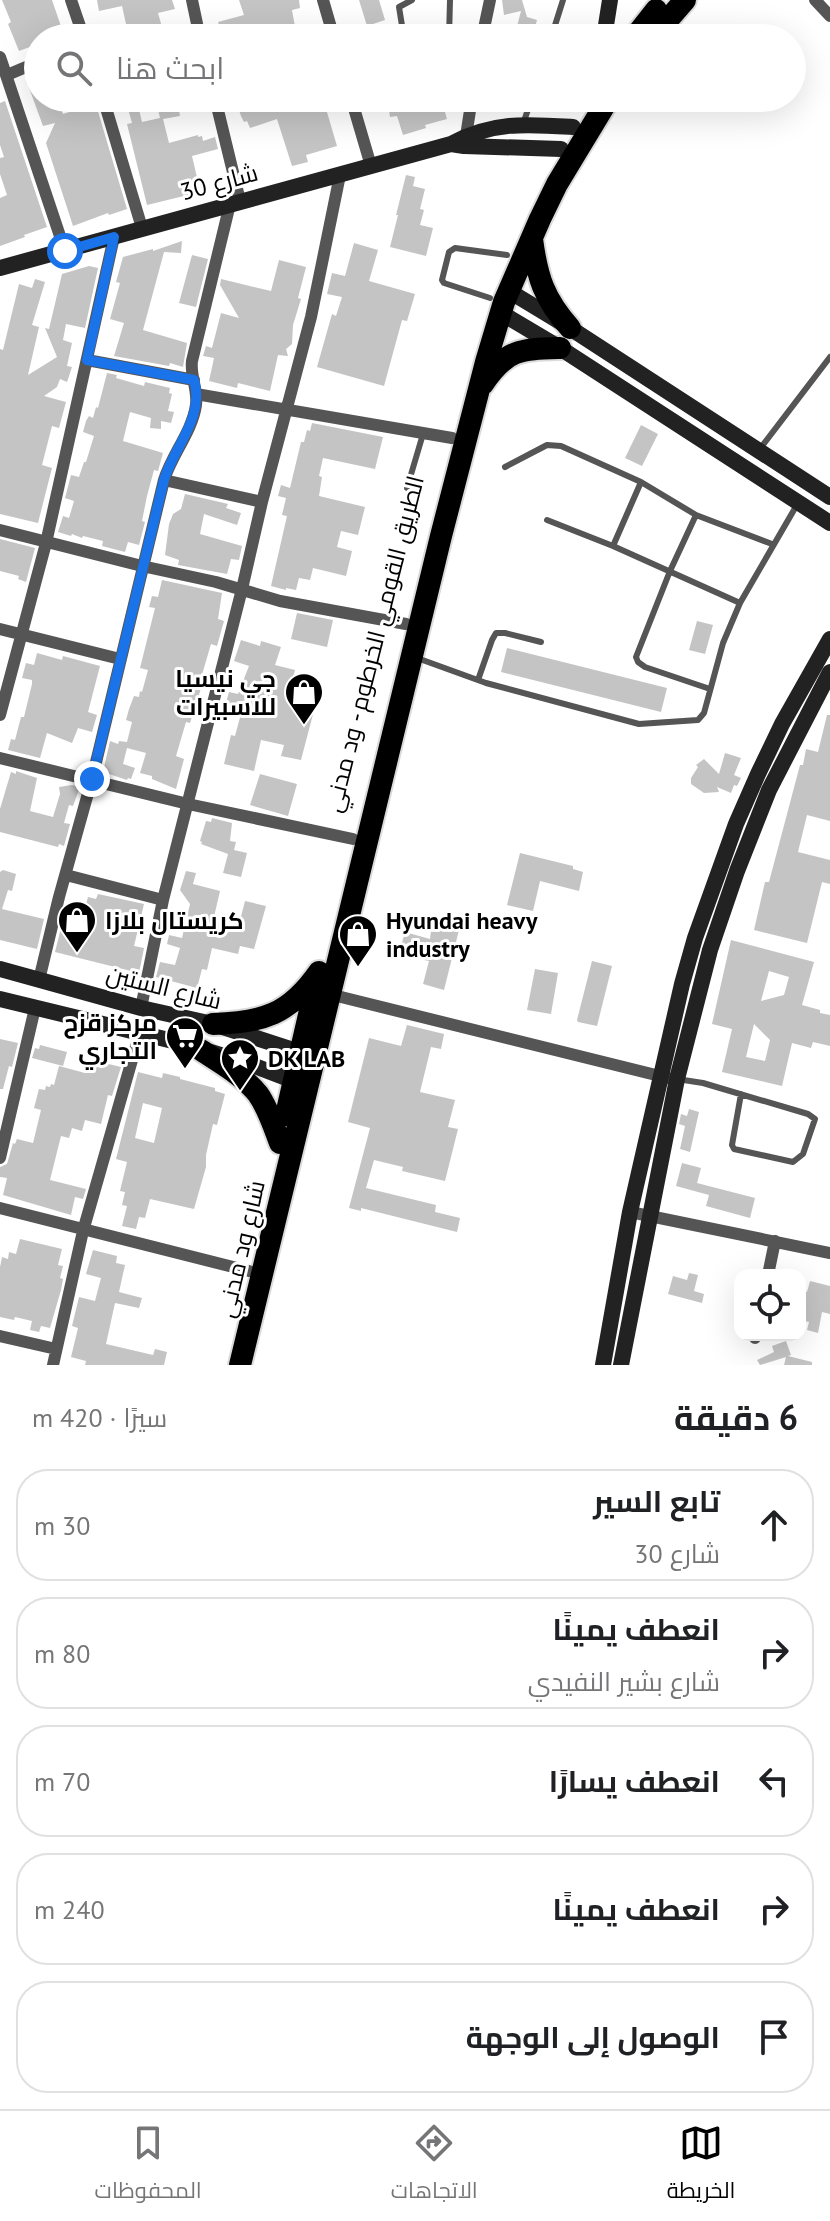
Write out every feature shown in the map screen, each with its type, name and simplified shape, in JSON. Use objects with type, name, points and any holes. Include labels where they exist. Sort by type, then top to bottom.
[{"type":"highway","points":[[645,24],[665,0]]},
{"type":"highway","points":[[664,24],[685,0]]},
{"type":"highway","name":"الطريق القومي الخرطوم - ود مدني","points":[[307,1054],[329,994],[500,301],[507,255],[582,112]]},
{"type":"highway","name":"الطريق القومي الخرطوم - ود مدني","points":[[286,1144],[307,1054],[319,972],[452,438],[500,301],[557,184],[601,112]]},
{"type":"highway","points":[[478,392],[494,369],[514,354],[565,338],[541,286],[532,237]]},
{"type":"highway","points":[[213,1024],[245,1023],[271,1015],[301,995],[319,972]]},
{"type":"highway","points":[[201,1050],[242,1078],[256,1092],[286,1144]]},
{"type":"highway","name":"شارع ود مدني","points":[[226,1365],[262,1221],[286,1144]]},
{"type":"highway","name":"شارع ود مدني","points":[[240,1365],[286,1144]]},
{"type":"street","points":[[71,0],[79,24]]},
{"type":"street","points":[[192,0],[197,24]]},
{"type":"street","points":[[323,0],[330,24]]},
{"type":"street","points":[[485,24],[490,0]]},
{"type":"street","points":[[606,24],[610,0]]},
{"type":"street","points":[[815,0],[830,16]]},
{"type":"street","points":[[0,57],[65,251]]},
{"type":"street","points":[[7,75],[24,68]]},
{"type":"street","points":[[107,112],[142,228]]},
{"type":"street","points":[[39,980],[92,779],[164,480],[196,407],[192,361],[235,202],[218,112]]},
{"type":"street","points":[[355,112],[371,166]]},
{"type":"street","points":[[459,140],[468,112]]},
{"type":"street","name":"شارع 30","points":[[0,268],[340,175],[459,140],[489,128],[523,125],[573,127]]},
{"type":"street","name":"شارع 30","points":[[459,140],[464,146],[561,149]]},
{"type":"street","points":[[141,1008],[163,900],[311,317],[340,175]]},
{"type":"street","points":[[0,715],[46,543],[114,237]]},
{"type":"street","points":[[500,301],[759,450],[830,497]]},
{"type":"street","points":[[500,301],[565,338],[830,523]]},
{"type":"street","points":[[87,360],[194,380]]},
{"type":"street","points":[[196,394],[452,438]]},
{"type":"street","points":[[164,480],[262,502]]},
{"type":"street","points":[[0,530],[280,601],[406,624]]},
{"type":"street","points":[[0,629],[120,659]]},
{"type":"street","points":[[621,1365],[650,1215],[682,984],[695,938],[736,824],[782,724],[830,639]]},
{"type":"street","points":[[603,1365],[630,1212],[710,950],[737,871],[778,769],[830,672]]},
{"type":"street","points":[[0,758],[188,804],[353,839]]},
{"type":"street","points":[[66,875],[163,900]]},
{"type":"street","name":"شارع الستين","points":[[0,969],[141,1008],[213,1024],[307,1054]]},
{"type":"street","points":[[329,994],[669,1078]]},
{"type":"street","name":"شارع الستين","points":[[0,999],[177,1042],[300,1083]]},
{"type":"street","points":[[0,1158],[35,1008]]},
{"type":"street","points":[[53,1365],[83,1231],[146,1034],[159,1011]]},
{"type":"street","points":[[177,1042],[183,1017]]},
{"type":"street","points":[[0,1208],[249,1271]]},
{"type":"street","points":[[630,1212],[830,1253]]},
{"type":"street","points":[[769,1269],[775,1241]]},
{"type":"street","points":[[0,1336],[56,1349]]},
{"type":"lane","points":[[401,24],[399,7],[412,0]]},
{"type":"lane","points":[[449,24],[450,0]]},
{"type":"lane","points":[[555,24],[563,0]]},
{"type":"lane","points":[[523,125],[527,112]]},
{"type":"lane","points":[[500,301],[442,280],[449,252],[455,248],[507,255]]},
{"type":"lane","points":[[759,450],[830,357]]},
{"type":"lane","points":[[407,488],[423,432]]},
{"type":"lane","points":[[505,467],[547,445],[561,446],[641,482],[696,515],[772,544]]},
{"type":"lane","points":[[613,546],[641,482]]},
{"type":"lane","points":[[412,656],[478,680],[645,725],[698,720],[704,713],[723,643],[740,603],[798,503]]},
{"type":"lane","points":[[696,515],[636,657],[645,667],[710,689]]},
{"type":"lane","points":[[547,520],[740,603]]},
{"type":"lane","points":[[478,680],[496,633],[541,642]]},
{"type":"lane","points":[[669,1078],[703,1083],[741,1094],[813,1116],[815,1119],[803,1154],[793,1162],[734,1149],[732,1145],[741,1094]]},
{"type":"building","points":[[2,0],[52,0],[60,24],[24,24],[24,49],[19,51],[8,24],[11,22]]},
{"type":"building","points":[[97,0],[172,0],[175,9],[158,13],[161,24],[126,24],[122,6],[99,11]]},
{"type":"building","points":[[239,0],[299,0],[300,8],[292,10],[295,24],[218,22],[244,15]]},
{"type":"building","points":[[359,0],[379,0],[385,20],[366,24]]},
{"type":"building","points":[[502,0],[522,0],[527,17],[537,20],[536,24],[518,24],[521,11],[504,15]]},
{"type":"building","points":[[5,101],[47,227],[0,246],[0,198],[7,195],[0,174],[0,158],[4,157],[0,145],[0,103]]},
{"type":"building","points":[[38,112],[98,112],[127,209],[73,226],[46,143],[55,123],[43,126]]},
{"type":"building","points":[[129,112],[140,112],[142,122],[160,118],[159,112],[179,112],[180,116],[163,119],[169,143],[198,135],[202,136],[203,141],[215,137],[218,149],[192,156],[199,186],[187,189],[188,195],[147,205],[127,124],[132,123]]},
{"type":"building","points":[[240,112],[327,112],[337,146],[306,155],[308,162],[292,166],[277,119],[250,128]]},
{"type":"building","points":[[389,112],[445,112],[447,119],[403,135],[397,116],[390,117]]},
{"type":"building","points":[[406,175],[415,177],[413,186],[425,189],[420,225],[433,228],[426,256],[390,247]]},
{"type":"building","points":[[182,241],[181,253],[164,252],[143,330],[187,343],[183,367],[114,356],[124,323],[110,319],[123,257]]},
{"type":"building","points":[[354,243],[378,250],[369,281],[415,294],[407,321],[402,320],[384,386],[317,367],[332,314],[336,316],[342,297],[327,294],[332,273],[345,276]]},
{"type":"building","points":[[192,255],[208,259],[196,307],[179,303]]},
{"type":"building","points":[[279,260],[306,267],[293,325],[292,344],[286,349],[288,356],[278,355],[270,391],[238,383],[237,388],[209,381],[214,358],[203,356],[206,346],[212,348],[221,313],[239,318],[220,285],[221,279],[271,291]]},
{"type":"building","points":[[89,266],[98,268],[85,328],[66,324],[63,340],[72,343],[67,366],[72,367],[67,382],[60,379],[57,387],[44,396],[66,402],[59,428],[52,426],[42,465],[52,468],[38,523],[0,514],[0,349],[3,350],[19,284],[32,288],[35,279],[45,282],[32,325],[39,327],[28,375],[57,357],[45,328],[49,329],[62,274]]},
{"type":"building","points":[[107,373],[144,386],[145,382],[170,388],[169,393],[172,394],[168,411],[174,412],[171,423],[161,421],[161,429],[150,428],[151,418],[130,412],[123,441],[163,453],[158,471],[154,470],[147,496],[139,545],[128,542],[125,552],[102,546],[103,541],[58,532],[63,516],[69,518],[74,501],[65,498],[71,475],[79,477],[86,462],[94,436],[83,432],[89,416],[93,418],[98,408]]},
{"type":"building","points":[[312,423],[383,437],[375,469],[323,458],[319,496],[365,507],[358,535],[341,531],[337,547],[352,551],[346,576],[313,568],[310,580],[299,578],[296,590],[286,590],[271,586],[287,516],[282,515],[286,498],[278,496],[281,485],[290,488],[301,442],[304,442]]},
{"type":"building","points":[[641,425],[658,434],[642,466],[625,458]]},
{"type":"building","points":[[185,494],[228,504],[226,508],[241,513],[237,525],[204,514],[200,534],[242,546],[239,560],[231,559],[227,574],[178,565],[179,560],[165,555],[169,524],[173,514],[181,509]]},
{"type":"building","points":[[0,539],[35,548],[26,582],[18,579],[19,576],[0,571]]},
{"type":"building","points":[[162,580],[222,593],[218,619],[224,621],[217,646],[211,644],[201,678],[204,679],[176,756],[184,759],[176,789],[140,773],[146,753],[127,748],[123,764],[135,768],[131,779],[103,772],[110,741],[118,744],[119,741],[127,742],[132,722],[126,720],[129,709],[134,696],[139,697],[142,692],[148,670],[140,668],[155,608],[149,607],[152,596],[158,597]]},
{"type":"building","points":[[297,613],[333,620],[327,647],[291,639]]},
{"type":"building","points":[[697,621],[713,625],[705,654],[689,650]]},
{"type":"building","points":[[241,640],[260,646],[261,641],[281,647],[275,665],[295,670],[292,681],[303,684],[300,695],[317,699],[301,760],[281,756],[284,745],[261,740],[254,771],[224,764],[231,735],[235,736],[242,710],[225,706],[229,692],[238,694],[249,666],[234,661]]},
{"type":"building","points":[[507,648],[667,688],[661,712],[501,672]]},
{"type":"building","points":[[37,653],[100,666],[88,712],[97,715],[92,732],[78,728],[72,743],[47,733],[40,758],[8,750],[11,739],[15,740],[21,717],[24,717],[32,684],[32,680],[22,678],[26,663],[34,665]]},
{"type":"building","points":[[827,715],[830,715],[830,821],[807,815],[798,852],[830,860],[830,884],[822,882],[807,943],[754,930],[800,765],[803,765],[806,749],[818,752]]},
{"type":"building","points":[[725,753],[741,758],[734,775],[741,778],[731,793],[717,787],[719,792],[704,793],[691,784],[698,767],[696,765],[704,759],[719,774]]},
{"type":"building","points":[[16,771],[37,778],[30,811],[53,817],[59,787],[80,787],[73,806],[69,805],[64,823],[70,824],[64,846],[0,832],[0,809],[11,772],[16,774]]},
{"type":"building","points":[[260,774],[297,784],[288,816],[250,805]]},
{"type":"building","points":[[212,818],[232,823],[230,841],[236,842],[234,850],[247,853],[241,877],[223,873],[228,854],[201,844],[206,821],[211,822]]},
{"type":"building","points":[[520,853],[573,866],[573,869],[583,872],[579,891],[540,881],[533,911],[507,905]]},
{"type":"building","points":[[186,871],[196,873],[193,884],[220,891],[213,921],[238,928],[245,901],[266,906],[254,949],[240,946],[238,954],[212,948],[207,970],[202,969],[197,988],[156,977],[160,962],[175,965],[180,948],[167,944],[169,935],[182,938],[190,904],[180,890]]},
{"type":"building","points":[[0,872],[16,874],[12,891],[8,890],[2,909],[44,919],[37,949],[0,940]]},
{"type":"building","points":[[98,894],[144,904],[134,946],[144,948],[139,973],[55,952],[63,920],[76,923],[79,910],[84,912],[88,897],[96,899]]},
{"type":"building","points":[[441,926],[459,930],[444,990],[423,984],[429,961],[424,960],[426,952],[401,946],[405,932],[430,939],[431,931],[437,932]]},
{"type":"building","points":[[731,940],[814,962],[802,1005],[830,1015],[830,1046],[813,1042],[811,1048],[792,1043],[782,1086],[722,1072],[732,1029],[712,1024]],"holes":[[[769,971],[789,977],[784,995],[761,1001]],[[754,1024],[770,1040],[765,1061],[746,1057]]]},
{"type":"building","points":[[592,961],[612,966],[597,1026],[577,1020]]},
{"type":"building","points":[[535,969],[558,973],[551,1014],[527,1010]]},
{"type":"building","points":[[407,1025],[444,1034],[441,1049],[431,1047],[420,1092],[455,1100],[448,1127],[458,1129],[445,1181],[402,1171],[403,1167],[374,1160],[366,1188],[436,1205],[435,1212],[460,1218],[457,1232],[361,1208],[361,1211],[349,1208],[370,1128],[348,1122],[369,1038],[401,1046]]},
{"type":"building","points":[[0,1039],[18,1043],[3,1089],[0,1089]]},
{"type":"building","points":[[40,1045],[67,1052],[63,1066],[32,1058],[35,1048],[39,1049]]},
{"type":"building","points":[[88,1059],[121,1067],[112,1096],[108,1095],[101,1124],[85,1120],[82,1131],[72,1128],[69,1138],[61,1136],[50,1180],[86,1189],[83,1199],[75,1197],[71,1215],[3,1195],[7,1178],[0,1177],[0,1167],[7,1164],[17,1139],[33,1143],[41,1110],[34,1108],[39,1089],[45,1090],[46,1086],[54,1085],[59,1066],[85,1073]]},
{"type":"building","points":[[138,1072],[162,1078],[163,1073],[180,1077],[225,1094],[217,1125],[213,1124],[206,1167],[194,1209],[150,1199],[145,1218],[139,1217],[136,1229],[122,1226],[127,1206],[122,1205],[125,1192],[120,1191],[127,1162],[116,1159]],"holes":[[[143,1103],[162,1108],[154,1143],[135,1138]]]},
{"type":"building","points":[[689,1109],[699,1112],[690,1152],[680,1149],[685,1126],[679,1124],[681,1114],[687,1116]]},
{"type":"building","points":[[682,1163],[701,1168],[697,1183],[755,1198],[750,1218],[706,1206],[709,1195],[676,1186]]},
{"type":"building","points":[[20,1239],[62,1249],[58,1265],[63,1266],[61,1290],[50,1328],[41,1326],[39,1332],[30,1330],[32,1321],[0,1317],[2,1257],[8,1259],[9,1252],[16,1254]]},
{"type":"building","points":[[93,1250],[117,1256],[116,1263],[125,1265],[119,1292],[142,1298],[139,1308],[115,1303],[106,1344],[153,1355],[155,1349],[167,1352],[164,1365],[85,1365],[86,1361],[71,1357],[78,1328],[72,1326],[79,1297],[95,1301],[101,1278],[86,1274]]},
{"type":"building","points":[[689,1273],[698,1275],[694,1291],[704,1294],[702,1303],[668,1294],[673,1276],[687,1280]]},
{"type":"building","points":[[810,1281],[830,1286],[830,1314],[822,1312],[818,1333],[807,1330]]},
{"type":"building","points":[[786,1341],[791,1355],[788,1356],[812,1362],[812,1365],[784,1365],[786,1357],[760,1365],[757,1360],[774,1352],[772,1346]]},
{"type":"place","name":"جي نيسيا للاسبيرات","points":[[304,726]]},
{"type":"place","name":"كريستال بلازا","points":[[77,954]]},
{"type":"place","name":"Hyundai heavy industry","points":[[358,968]]},
{"type":"place","name":"مركز قزح التجاري","points":[[185,1070]]},
{"type":"place","name":"DK LAB","points":[[240,1092]]},
{"type":"route","points":[[65,251],[114,237],[87,360],[194,380],[196,389],[192,420],[164,480],[92,779]]}]
